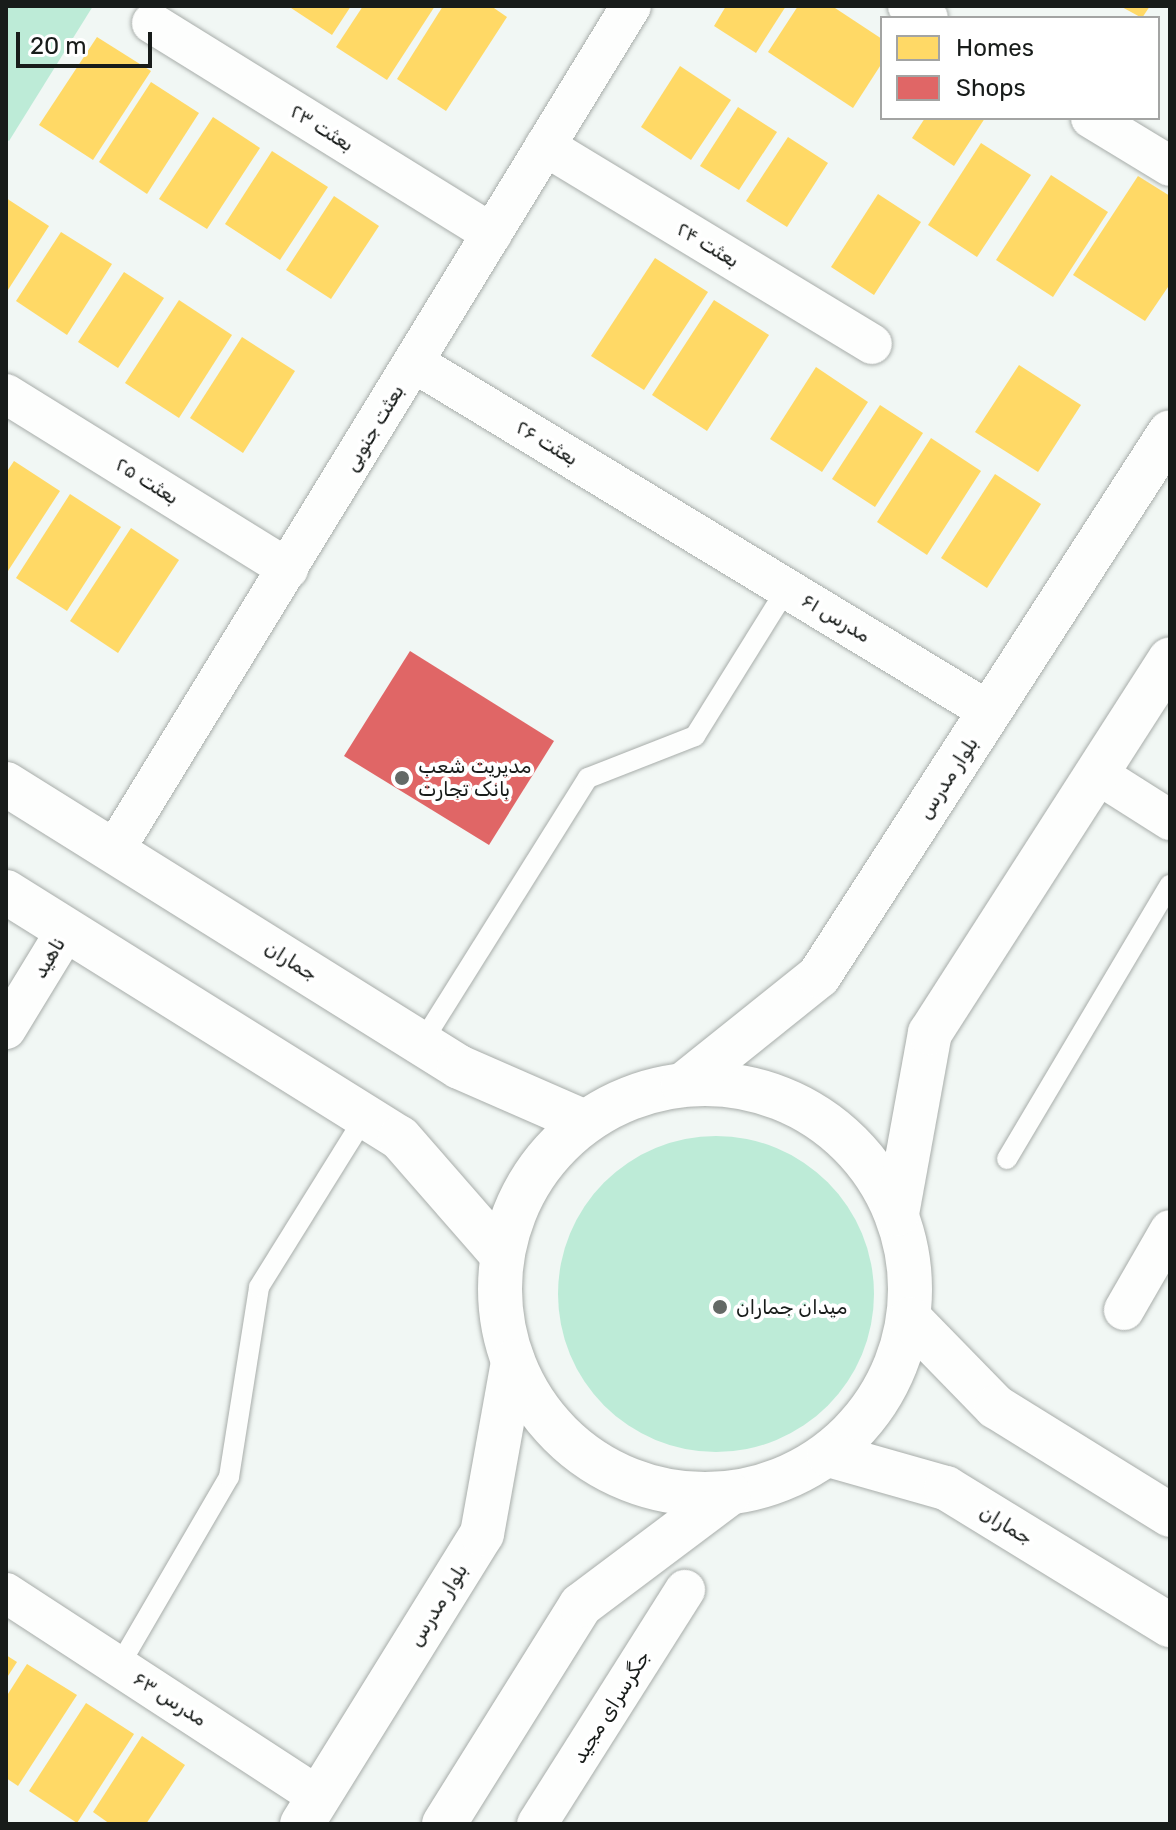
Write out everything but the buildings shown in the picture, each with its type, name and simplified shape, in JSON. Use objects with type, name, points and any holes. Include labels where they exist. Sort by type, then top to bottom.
[{"type":"main road","name":"بلوار مدرس","points":[[683,1085],[819,976],[1170,432]]},
{"type":"main road","points":[[897,1214],[930,1033],[1170,659]]},
{"type":"main road","name":"جماران","points":[[6,784],[115,849],[459,1067],[585,1122]]},
{"type":"main road","points":[[6,892],[400,1138],[502,1255]]},
{"type":"main road","points":[[683,1085],[736,1086],[788,1101],[833,1128],[870,1167],[897,1214],[910,1266],[910,1319],[895,1371],[868,1417],[829,1455],[781,1481],[729,1494],[674,1493],[622,1477],[576,1449],[539,1410],[513,1362],[500,1309],[502,1255],[518,1204],[545,1159],[585,1122],[631,1097],[683,1085]]},
{"type":"main road","points":[[910,1319],[996,1407],[1170,1515]]},
{"type":"main road","name":"بلوار مدرس","points":[[310,1810],[482,1534],[513,1362]]},
{"type":"main road","name":"جماران","points":[[829,1455],[946,1488],[1170,1625]]},
{"type":"main road","points":[[444,1824],[581,1605],[729,1494]]},
{"type":"street","name":"بعثت جنوبی","points":[[115,849],[631,6]]},
{"type":"street","name":"بعثت ۲۳","points":[[152,23],[492,234]]},
{"type":"street","points":[[1094,120],[1170,166]]},
{"type":"street","name":"بعثت ۲۴","points":[[545,146],[872,344]]},
{"type":"street","name":"بعثت ۲۶","points":[[413,362],[682,525]]},
{"type":"street","name":"بعثت ۲۵","points":[[6,394],[288,569]]},
{"type":"street","name":"مدرس ۶۱","points":[[682,525],[990,712]]},
{"type":"street","points":[[1096,773],[1170,820]]},
{"type":"street","name":"ناهید","points":[[6,1029],[67,929]]},
{"type":"street","points":[[1124,1310],[1170,1230]]},
{"type":"street","name":"جگرسرای مجید","points":[[537,1824],[685,1590]]},
{"type":"street","name":"مدرس ۶۳","points":[[13,1598],[119,1666],[310,1810]]},
{"type":"lane","points":[[421,1044],[588,778],[695,736],[787,588]]},
{"type":"lane","points":[[1007,1159],[1170,885]]},
{"type":"lane","points":[[119,1666],[229,1477],[259,1287],[365,1117]]},
{"type":"green space","points":[[6,6],[93,6],[9,141],[6,139]]},
{"type":"green space","name":"میدان جماران","points":[[716,1136],[747,1139],[776,1148],[804,1163],[828,1182],[847,1206],[862,1234],[871,1263],[874,1294],[871,1325],[862,1354],[847,1382],[828,1406],[804,1425],[776,1440],[747,1449],[716,1452],[685,1449],[656,1440],[628,1425],[604,1406],[585,1382],[570,1354],[561,1325],[558,1294],[561,1263],[570,1234],[585,1206],[604,1182],[628,1163],[656,1148],[685,1139]]},
{"type":"place","name":"مدیریت شعب بانک تجارت","points":[[402,778]]},
{"type":"place","name":"میدان جماران","points":[[720,1307]]}]
